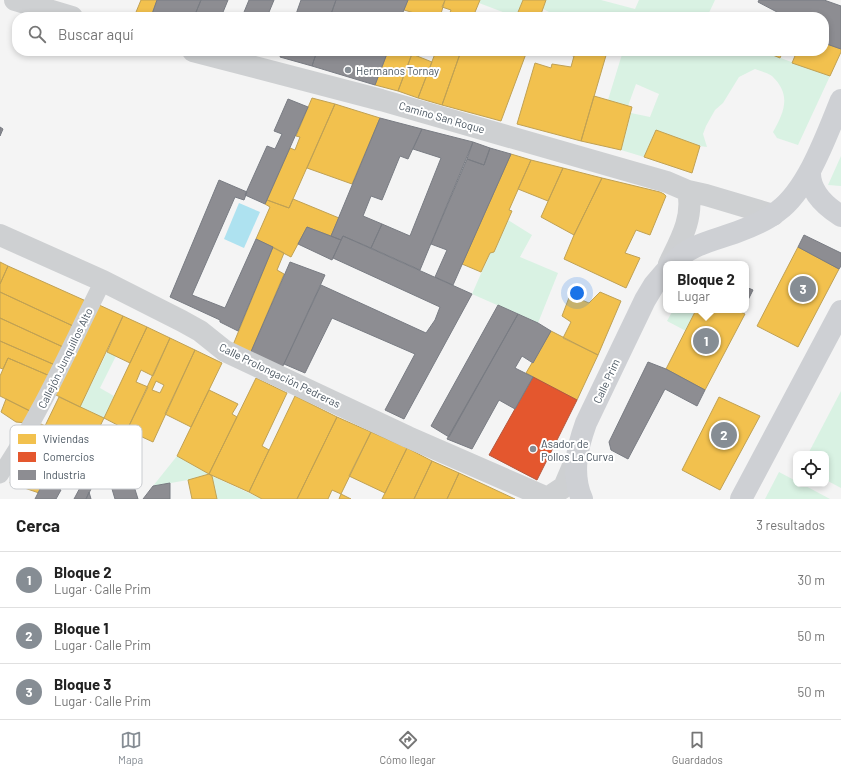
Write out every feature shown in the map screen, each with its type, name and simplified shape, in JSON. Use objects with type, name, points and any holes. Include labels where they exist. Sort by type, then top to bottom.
[{"type":"main road","name":"Calle Prim","points":[[675,261],[692,248],[738,232],[779,211],[796,194],[810,171],[840,104]]},
{"type":"main road","points":[[810,171],[810,179],[815,192],[828,206],[841,216]]},
{"type":"main road","name":"Calle Prim","points":[[585,498],[576,481],[578,444],[589,417],[645,300],[663,274]]},
{"type":"main road","points":[[741,499],[841,311]]},
{"type":"street","points":[[15,0],[55,12]]},
{"type":"street","name":"Camino San Roque","points":[[211,56],[388,102],[667,182],[688,191],[706,194],[773,215]]},
{"type":"street","points":[[670,261],[683,234],[688,219],[690,199],[688,191]]},
{"type":"street","name":"Calle Prolongación Pedreras","points":[[0,235],[103,281],[200,331],[226,351],[408,437],[548,497],[567,493],[585,498]]},
{"type":"street","points":[[548,497],[564,487],[576,461]]},
{"type":"lane","name":"Callejón Junquillos Alto","points":[[31,425],[103,281]]},
{"type":"lane","name":"Callejón Junquillos Alto","points":[[0,475],[10,460]]},
{"type":"green space","points":[[480,0],[523,0],[518,12],[503,12],[479,3]]},
{"type":"green space","points":[[546,0],[601,0],[635,9],[639,0],[715,0],[709,12],[549,12],[543,9]]},
{"type":"green space","points":[[621,56],[775,56],[830,76],[798,145],[777,138],[773,132],[783,111],[784,97],[782,90],[772,76],[755,69],[739,77],[723,103],[715,110],[703,134],[707,147],[700,146],[656,130],[644,157],[621,150],[631,113],[650,117],[659,94],[636,84],[628,106],[608,100]]},
{"type":"green space","points":[[841,156],[841,186],[828,185]]},
{"type":"green space","points":[[508,220],[532,235],[520,257],[558,273],[538,323],[472,294],[490,253],[494,252]]},
{"type":"green space","points":[[671,313],[695,313],[686,331],[667,321]]},
{"type":"green space","points":[[107,352],[116,356],[100,388],[114,396],[104,418],[80,407]]},
{"type":"green space","points":[[841,391],[841,488],[829,482],[829,451],[810,451]]},
{"type":"green space","points":[[177,456],[209,474],[188,480],[153,486]]},
{"type":"green space","points":[[779,472],[793,479],[793,487],[808,487],[830,499],[765,499]]},
{"type":"green space","points":[[212,476],[262,499],[217,499]]},
{"type":"water","points":[[239,203],[260,212],[244,248],[224,239]]},
{"type":"building: Viviendas","points":[[141,0],[157,0],[153,12],[136,12]]},
{"type":"building: Viviendas","points":[[408,0],[445,0],[441,12],[411,12],[404,10]]},
{"type":"building: Viviendas","points":[[445,0],[480,0],[475,12],[450,12],[451,10],[442,7]]},
{"type":"building: Viviendas","points":[[523,0],[546,0],[542,12],[518,12]]},
{"type":"building: Viviendas","points":[[829,45],[841,49],[830,76],[792,63],[795,56],[829,56]]},
{"type":"building: Viviendas","points":[[386,56],[411,56],[398,91],[375,85]]},
{"type":"building: Viviendas","points":[[411,56],[417,56],[432,62],[418,98],[398,91]]},
{"type":"building: Viviendas","points":[[434,56],[459,56],[442,105],[418,98]]},
{"type":"building: Viviendas","points":[[459,56],[525,56],[501,121],[442,105]]},
{"type":"building: Viviendas","points":[[574,56],[606,56],[581,141],[517,124],[535,63],[551,68],[552,64],[571,67]]},
{"type":"building: Viviendas","points":[[594,96],[632,107],[621,150],[581,141]]},
{"type":"building: Viviendas","points":[[312,98],[335,104],[289,208],[267,200],[290,148],[295,150],[300,137],[296,136]]},
{"type":"building: Viviendas","points":[[335,104],[380,118],[352,184],[307,168]]},
{"type":"building: Viviendas","points":[[656,130],[700,146],[692,173],[644,157]]},
{"type":"building: Viviendas","points":[[511,154],[531,160],[509,210],[512,211],[494,252],[490,253],[481,272],[462,264]]},
{"type":"building: Viviendas","points":[[531,160],[563,168],[548,201],[518,189]]},
{"type":"building: Viviendas","points":[[563,168],[602,178],[574,235],[541,217]]},
{"type":"building: Viviendas","points":[[602,178],[660,192],[666,196],[650,235],[636,230],[625,253],[640,258],[626,288],[564,259]]},
{"type":"building: Viviendas","points":[[293,199],[339,218],[331,236],[307,227],[291,257],[256,239],[270,207],[265,204],[267,200],[289,208]]},
{"type":"building: Viviendas","points":[[273,247],[284,253],[277,270],[284,274],[250,354],[233,345]]},
{"type":"building: Viviendas","points":[[798,247],[839,269],[798,347],[757,326]]},
{"type":"building: Viviendas","points":[[0,262],[8,266],[0,284]]},
{"type":"building: Viviendas","points":[[8,266],[86,301],[73,326],[0,292],[0,284]]},
{"type":"building: Viviendas","points":[[0,292],[73,326],[63,347],[0,318]]},
{"type":"building: Viviendas","points":[[600,292],[621,301],[598,355],[563,338],[571,322],[562,316],[570,295],[589,303]]},
{"type":"building: Viviendas","points":[[97,304],[123,316],[80,407],[54,394]]},
{"type":"building: Viviendas","points":[[694,313],[745,314],[705,390],[666,369]]},
{"type":"building: Viviendas","points":[[123,316],[147,327],[130,363],[107,352]]},
{"type":"building: Viviendas","points":[[0,318],[63,347],[55,365],[0,341]]},
{"type":"building: Viviendas","points":[[147,327],[170,338],[153,376],[141,370],[136,382],[148,387],[129,425],[117,425],[104,418]]},
{"type":"building: Viviendas","points":[[551,331],[598,355],[577,400],[526,373]]},
{"type":"building: Viviendas","points":[[170,338],[195,350],[153,442],[142,437],[142,425],[129,425]],"holes":[[[156,381],[164,385],[160,393],[152,390]]]},
{"type":"building: Viviendas","points":[[0,341],[55,365],[50,376],[8,358],[3,369],[0,368]]},
{"type":"building: Viviendas","points":[[195,350],[222,363],[191,427],[165,414]]},
{"type":"building: Viviendas","points":[[8,358],[50,376],[32,412],[0,396],[0,376]]},
{"type":"building: Viviendas","points":[[256,378],[287,393],[262,446],[269,450],[249,492],[209,474]]},
{"type":"building: Viviendas","points":[[209,390],[238,404],[232,414],[237,417],[209,474],[177,456]]},
{"type":"building: Viviendas","points":[[295,396],[337,417],[297,499],[262,499],[249,492]]},
{"type":"building: Viviendas","points":[[59,397],[104,418],[101,425],[45,425]]},
{"type":"building: Viviendas","points":[[719,397],[760,416],[720,490],[682,470]]},
{"type":"building: Viviendas","points":[[6,399],[32,412],[26,423],[16,422],[1,412]]},
{"type":"building: Viviendas","points":[[337,417],[371,432],[341,494],[332,490],[328,499],[297,499]]},
{"type":"building: Viviendas","points":[[371,432],[407,448],[385,493],[349,476]]},
{"type":"building: Viviendas","points":[[407,448],[432,461],[414,499],[382,499]]},
{"type":"building: Viviendas","points":[[432,461],[459,473],[447,499],[414,499]]},
{"type":"building: Viviendas","points":[[459,473],[515,499],[447,499]]},
{"type":"building: Viviendas","points":[[209,474],[212,476],[217,499],[192,499],[188,480]]},
{"type":"building: Viviendas","points":[[27,489],[41,489],[39,493]]},
{"type":"building: Viviendas","points":[[341,494],[351,499],[339,499]]},
{"type":"building: Comercios","points":[[533,377],[577,400],[537,480],[489,455]]},
{"type":"building: Industria","points":[[157,0],[201,0],[196,12],[153,12]]},
{"type":"building: Industria","points":[[201,0],[228,0],[223,12],[196,12]]},
{"type":"building: Industria","points":[[249,0],[274,0],[269,12],[244,12]]},
{"type":"building: Industria","points":[[301,0],[336,0],[332,12],[297,12]]},
{"type":"building: Industria","points":[[336,0],[408,0],[403,12],[332,12]]},
{"type":"building: Industria","points":[[759,0],[824,0],[841,6],[841,49],[829,45],[829,12],[777,12],[758,2]]},
{"type":"building: Industria","points":[[280,56],[315,56],[312,66]]},
{"type":"building: Industria","points":[[315,56],[386,56],[375,85],[312,66]]},
{"type":"building: Industria","points":[[288,99],[308,107],[265,204],[245,195],[267,146],[275,149],[282,134],[274,131]]},
{"type":"building: Industria","points":[[380,118],[422,129],[408,159],[400,156],[382,200],[371,196],[363,216],[382,224],[371,248],[343,236],[341,240],[331,236]]},
{"type":"building: Industria","points":[[0,127],[3,129],[0,136]]},
{"type":"building: Industria","points":[[422,129],[473,142],[420,270],[371,248],[382,224],[410,236],[441,158],[413,149]]},
{"type":"building: Industria","points":[[473,142],[490,148],[484,165],[467,159]]},
{"type":"building: Industria","points":[[490,148],[511,154],[453,285],[435,277],[447,250],[431,244],[467,159],[484,165]]},
{"type":"building: Industria","points":[[219,180],[247,192],[244,200],[235,197],[192,295],[225,308],[256,239],[273,247],[238,331],[220,322],[220,320],[170,297]]},
{"type":"building: Industria","points":[[307,227],[341,240],[332,260],[298,244]]},
{"type":"building: Industria","points":[[804,235],[841,253],[841,266],[839,269],[798,247]]},
{"type":"building: Industria","points":[[343,236],[472,294],[404,419],[385,410],[415,354],[332,318],[305,373],[284,364],[321,285],[426,333],[435,320],[440,307],[333,258]]},
{"type":"building: Industria","points":[[290,262],[325,275],[282,368],[250,354]]},
{"type":"building: Industria","points":[[749,288],[753,290],[749,298]]},
{"type":"building: Industria","points":[[498,305],[518,314],[449,437],[431,426]]},
{"type":"building: Industria","points":[[518,314],[551,331],[533,363],[522,356],[515,368],[533,377],[515,409],[499,400],[472,449],[447,439]]},
{"type":"building: Industria","points":[[648,362],[666,369],[705,390],[697,406],[665,389],[628,459],[611,450],[609,442]]},
{"type":"building: Industria","points":[[170,483],[170,499],[143,499],[153,486]]},
{"type":"building: Industria","points":[[40,489],[61,490],[56,499],[35,499]]},
{"type":"building: Industria","points":[[79,489],[91,489],[86,499],[74,499]]},
{"type":"building: Industria","points":[[112,489],[135,489],[138,499],[115,499]]},
{"type":"building: Industria","points":[[89,492],[91,499],[86,499]]},
{"type":"place","name":"Hermanos Tornay","points":[[348,70]]},
{"type":"place","name":"Bloque 3","points":[[803,289]]},
{"type":"place","name":"Bloque 2","points":[[706,341]]},
{"type":"place","name":"Bloque 1","points":[[724,435]]},
{"type":"place","name":"Asador de Pollos La Curva","points":[[533,449]]}]
